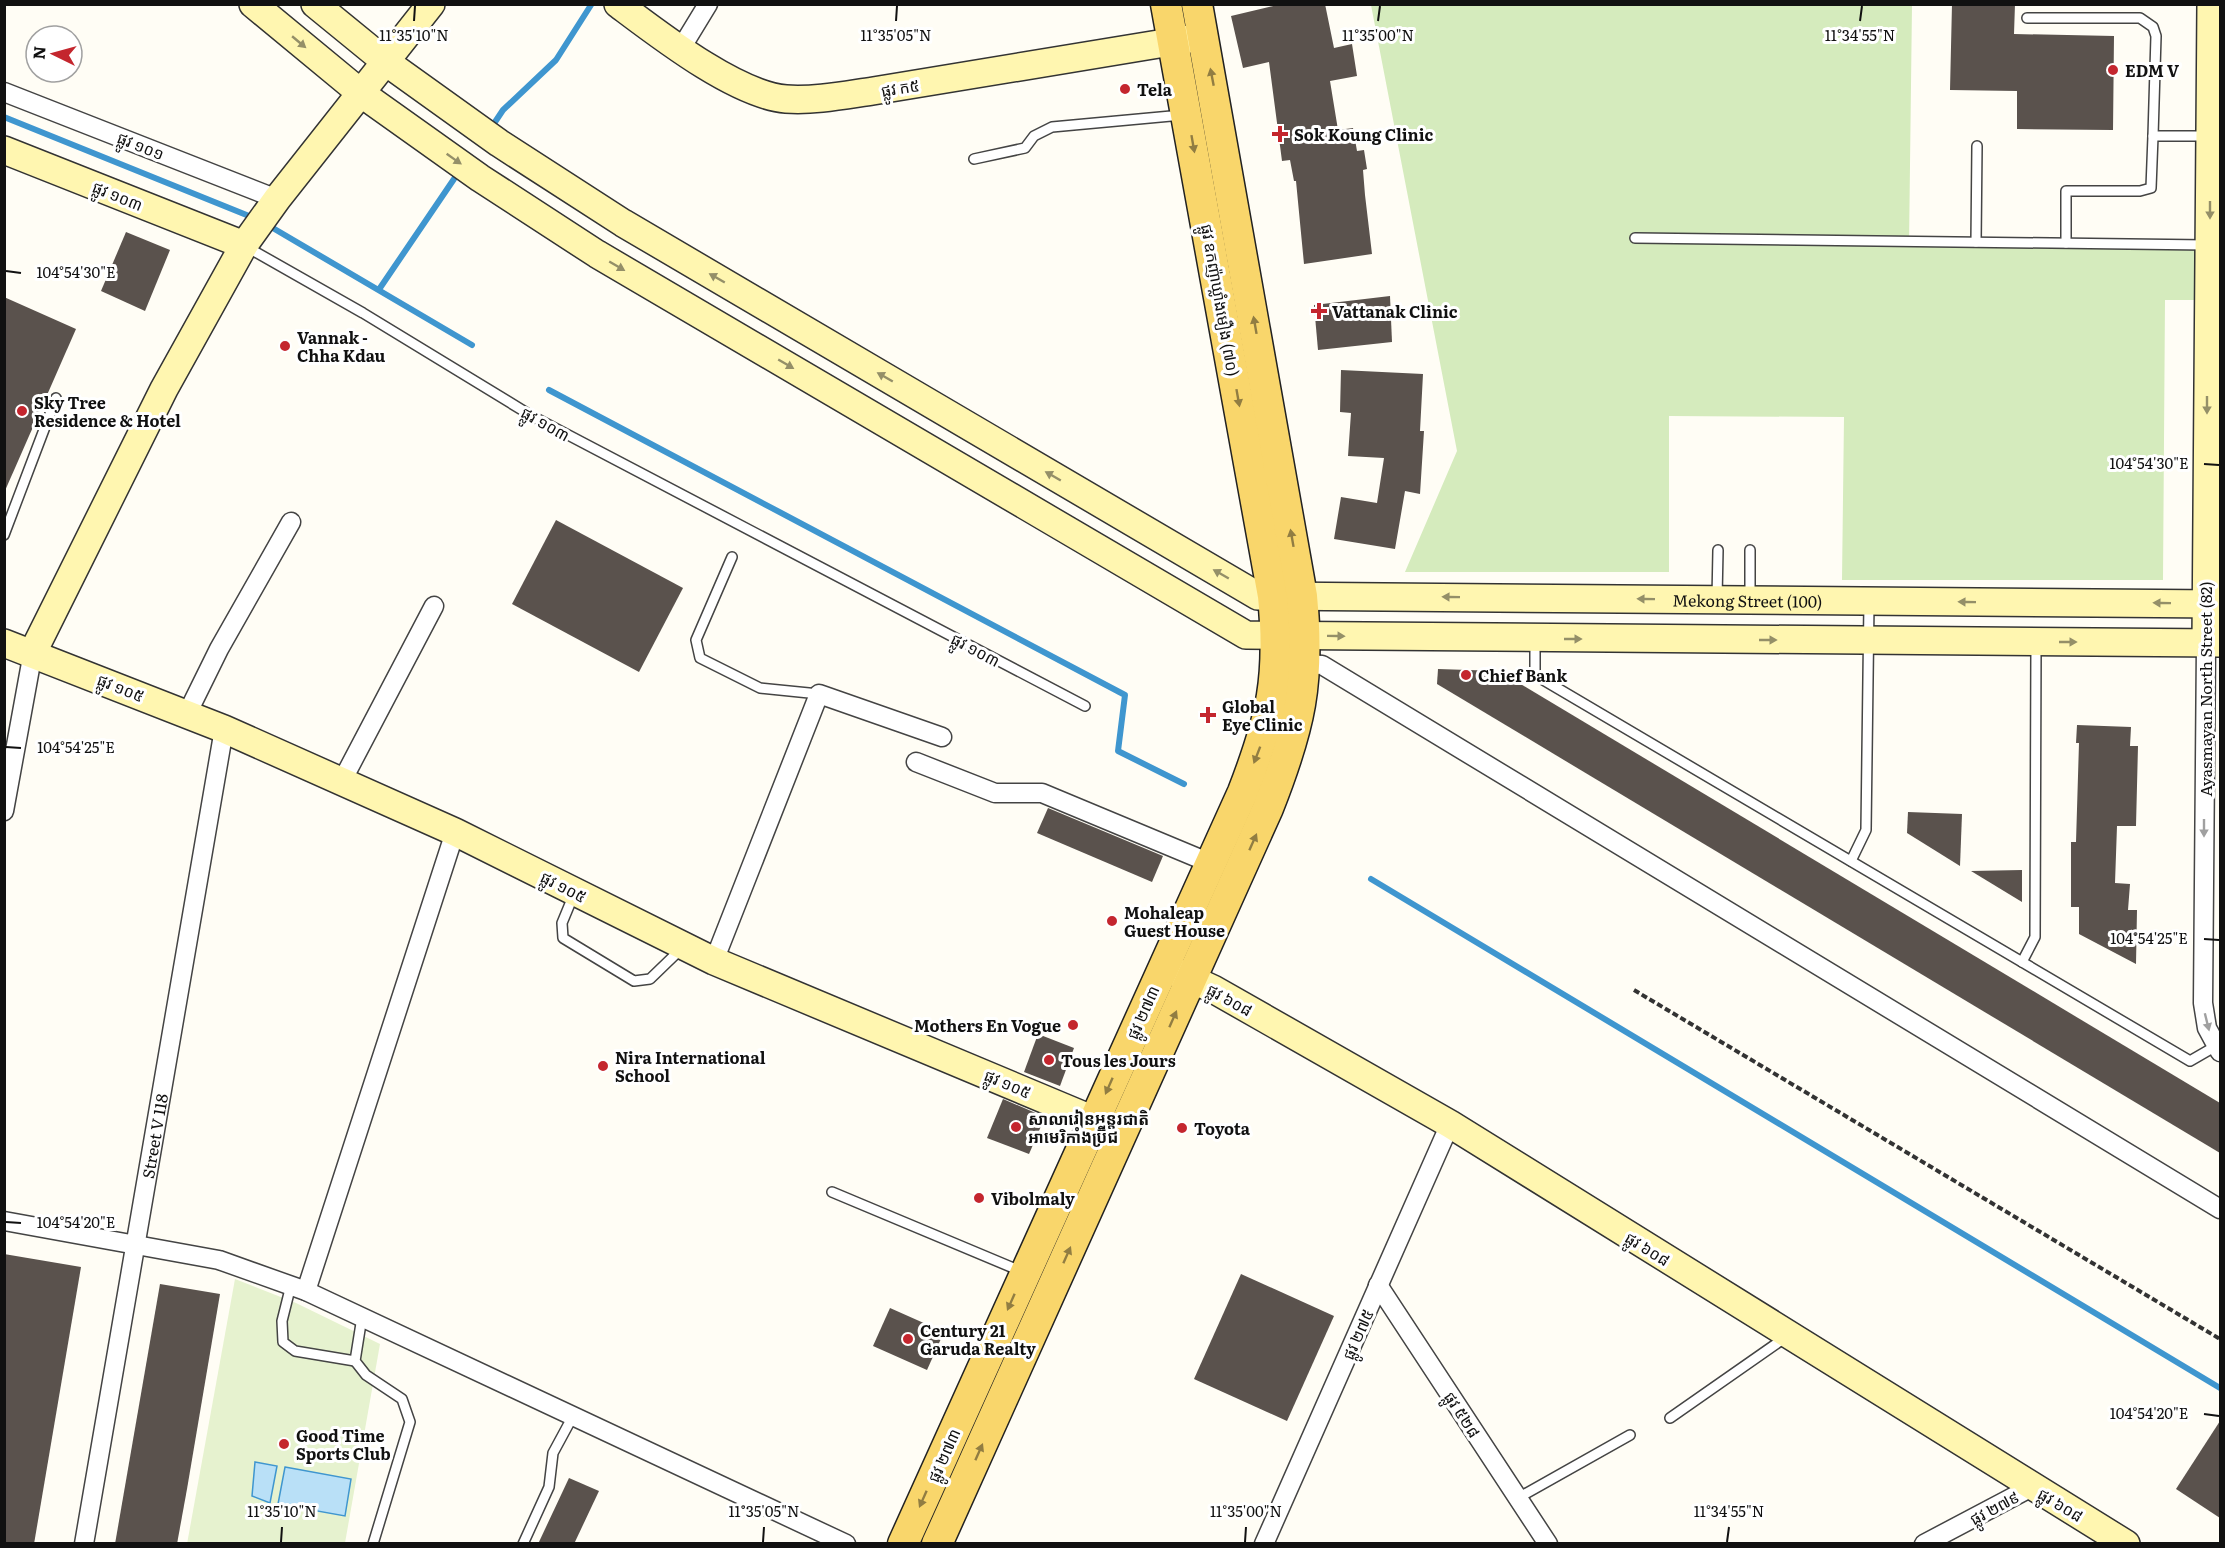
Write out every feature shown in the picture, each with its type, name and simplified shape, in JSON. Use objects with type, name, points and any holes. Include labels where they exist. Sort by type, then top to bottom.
[{"type":"main road","name":"ផ្លូវ ឧកញ៉ាឃ្លាំងមឿង (៧០)","points":[[1166,4],[1288,596]]},
{"type":"main road","name":"ផ្លូវ ឧកញ៉ាឃ្លាំងមឿង (៧០)","points":[[1197,4],[1204,36],[1288,596]]},
{"type":"main road","points":[[1288,596],[1292,649]]},
{"type":"main road","name":"ផ្លូវ ២៧៣","points":[[903,1544],[1210,863],[1259,749],[1292,649]]},
{"type":"main road","name":"ផ្លូវ ២៧៣","points":[[938,1544],[1287,760],[1299,718],[1292,649]]},
{"type":"main road","points":[[988,1354],[1016,1368]]},
{"type":"street","points":[[254,4],[362,94],[480,178],[597,254],[1246,635],[1292,649],[1322,665],[2220,1209]]},
{"type":"street","name":"Mekong Street (100)","points":[[315,4],[387,62],[499,143],[623,223],[1258,596],[2213,604]]},
{"type":"street","points":[[4,810],[33,652],[164,389],[260,222],[431,4]]},
{"type":"street","name":"ផ្លូវ ក៥","points":[[618,4],[681,50],[745,86],[784,99],[851,94],[1174,43],[1204,36]]},
{"type":"street","points":[[681,50],[708,4]]},
{"type":"street","name":"Ayasmayan North Street (82)","points":[[2211,4],[2210,136],[2215,255],[2213,643],[2202,1003],[2207,1028],[2218,1049]]},
{"type":"street","name":"ផ្លូវ ១០១","points":[[4,92],[260,222]]},
{"type":"street","name":"ផ្លូវ ១០៣","points":[[4,150],[260,222]]},
{"type":"street","points":[[187,714],[219,649],[291,522]]},
{"type":"street","points":[[342,781],[434,606]]},
{"type":"street","points":[[1292,649],[1535,638],[2213,643]]},
{"type":"street","name":"ផ្លូវ ១០៥","points":[[4,643],[33,652],[224,729],[455,832],[714,961],[1122,1132]]},
{"type":"street","points":[[714,961],[819,694],[942,737]]},
{"type":"street","name":"Street V 118","points":[[84,1544],[224,729]]},
{"type":"street","points":[[916,762],[995,793],[1042,793],[1210,863]]},
{"type":"street","points":[[298,1288],[455,832]]},
{"type":"street","name":"ផ្លូវ ៦០៨","points":[[1162,966],[1213,988],[1450,1124],[2126,1544]]},
{"type":"street","name":"ផ្លូវ ២៧៥","points":[[1264,1544],[1450,1124]]},
{"type":"street","points":[[4,1221],[219,1260],[298,1288],[846,1544]]},
{"type":"street","name":"ផ្លូវ ៥២៨","points":[[1378,1285],[1548,1544]]},
{"type":"street","name":"ផ្លូវ ២៧៩","points":[[1924,1544],[2032,1487]]},
{"type":"lane","points":[[2027,18],[2140,18],[2153,27],[2156,36],[2151,188],[2140,191],[2066,191],[2066,243]]},
{"type":"lane","points":[[974,159],[1025,148],[1034,136],[1052,128],[1188,114]]},
{"type":"lane","points":[[2153,136],[2210,136]]},
{"type":"lane","points":[[1976,242],[1977,146]]},
{"type":"lane","name":"ផ្លូវ ១០៣","points":[[260,222],[363,313],[532,416],[1085,706]]},
{"type":"lane","points":[[1635,238],[2066,243],[2215,255]]},
{"type":"lane","points":[[4,535],[56,398]]},
{"type":"lane","points":[[1717,599],[1718,550]]},
{"type":"lane","points":[[1750,550],[1750,600]]},
{"type":"lane","points":[[732,557],[696,640],[700,658],[760,687],[819,694]]},
{"type":"lane","points":[[1851,861],[1866,830],[1869,601]]},
{"type":"lane","points":[[1535,638],[1535,675],[2190,1061],[2218,1049]]},
{"type":"lane","points":[[2022,962],[2035,937],[2036,642]]},
{"type":"lane","points":[[575,891],[562,923],[562,938],[634,981],[650,979],[684,946]]},
{"type":"lane","points":[[832,1192],[1025,1273]]},
{"type":"lane","points":[[298,1288],[282,1321],[283,1342],[295,1352],[355,1361],[366,1375],[402,1399],[410,1422],[373,1544]]},
{"type":"lane","points":[[355,1361],[362,1317]]},
{"type":"lane","points":[[1670,1418],[1788,1335]]},
{"type":"lane","points":[[523,1544],[549,1487],[553,1453],[573,1416]]},
{"type":"lane","points":[[1518,1498],[1630,1435]]},
{"type":"path","points":[[1634,990],[2220,1339]]},
{"type":"green space","points":[[1371,5],[1912,5],[1909,245],[2220,242],[2220,300],[2165,300],[2163,580],[1842,580],[1844,417],[1669,416],[1669,572],[1405,572],[1457,451]]},
{"type":"green space","name":"Good Time Sports Club","points":[[235,1279],[296,1303],[380,1344],[345,1543],[187,1544]]},
{"type":"water","points":[[255,1462],[277,1466],[270,1503],[252,1496]]},
{"type":"water","points":[[285,1467],[351,1479],[345,1516],[278,1504]]},
{"type":"building","points":[[1282,4],[1325,4],[1334,48],[1352,44],[1357,76],[1330,81],[1338,130],[1353,128],[1357,151],[1364,150],[1367,169],[1363,170],[1372,254],[1304,264],[1296,181],[1294,181],[1290,160],[1282,161],[1269,62],[1243,68],[1231,16]]},
{"type":"building","points":[[1952,4],[2015,4],[2014,34],[2114,36],[2113,130],[2017,129],[2017,91],[1950,90]]},
{"type":"building","points":[[126,232],[170,250],[145,311],[101,291]]},
{"type":"building","points":[[1390,296],[1392,342],[1318,350],[1314,305]]},
{"type":"building","name":"Sky Tree Residence & Hotel","points":[[4,297],[76,329],[4,493]]},
{"type":"building","points":[[1341,370],[1423,374],[1420,431],[1424,431],[1420,494],[1405,491],[1395,549],[1334,539],[1341,497],[1377,503],[1384,458],[1348,456],[1351,413],[1340,412]]},
{"type":"building","points":[[556,520],[683,588],[639,672],[512,604]]},
{"type":"building","points":[[1438,669],[1499,671],[2220,1103],[2220,1153],[1437,684]]},
{"type":"building","points":[[2077,725],[2131,727],[2130,746],[2138,746],[2136,826],[2117,826],[2115,883],[2130,884],[2128,910],[2137,910],[2136,964],[2079,934],[2079,907],[2071,907],[2071,842],[2076,842],[2079,743],[2076,743]]},
{"type":"building","points":[[1048,808],[1163,856],[1152,882],[1037,833]]},
{"type":"building","points":[[1908,812],[1962,814],[1960,866],[1907,833]]},
{"type":"building","points":[[2022,870],[2022,902],[1971,871]]},
{"type":"building","name":"Tous les Jours","points":[[1038,1034],[1074,1048],[1060,1086],[1024,1072]]},
{"type":"building","name":"សាលារៀនអន្តរជាតិ អាមេរិកាំងប្រ៊ីជ","points":[[1003,1099],[1045,1117],[1029,1154],[987,1138]]},
{"type":"building","points":[[4,1254],[81,1267],[34,1544],[4,1544]]},
{"type":"building","points":[[1241,1274],[1334,1316],[1287,1421],[1194,1379]]},
{"type":"building","points":[[160,1284],[220,1294],[187,1489],[177,1544],[115,1544]]},
{"type":"building","name":"Century 21 Garuda Realty","points":[[890,1308],[944,1332],[927,1370],[873,1346]]},
{"type":"building","points":[[2220,1421],[2220,1518],[2176,1489]]},
{"type":"building","points":[[569,1478],[599,1491],[574,1544],[538,1544]]},
{"type":"waterway","points":[[491,128],[503,110],[556,60],[591,5]]},
{"type":"waterway","points":[[4,117],[254,218]]},
{"type":"waterway","points":[[380,288],[454,179]]},
{"type":"waterway","points":[[266,224],[472,345]]},
{"type":"waterway","points":[[549,390],[1125,695],[1118,751],[1184,784]]},
{"type":"waterway","points":[[1371,879],[2220,1388]]},
{"type":"place","name":"EDM V","points":[[2113,70]]},
{"type":"place","name":"Tela","points":[[1125,89]]},
{"type":"place","name":"Sok Koung Clinic","points":[[1280,134]]},
{"type":"place","name":"Vattanak Clinic","points":[[1319,311]]},
{"type":"place","name":"Vannak - Chha Kdau","points":[[285,346]]},
{"type":"place","name":"Sky Tree Residence & Hotel","points":[[22,411]]},
{"type":"place","name":"Chief Bank","points":[[1466,675]]},
{"type":"place","name":"Global Eye Clinic","points":[[1208,715]]},
{"type":"place","name":"Mohaleap Guest House","points":[[1112,921]]},
{"type":"place","name":"Mothers En Vogue","points":[[1073,1025]]},
{"type":"place","name":"Tous les Jours","points":[[1049,1060]]},
{"type":"place","name":"Nira International School","points":[[603,1066]]},
{"type":"place","name":"សាលារៀនអន្តរជាតិ អាមេរិកាំងប្រ៊ីជ","points":[[1016,1127]]},
{"type":"place","name":"Toyota","points":[[1182,1128]]},
{"type":"place","name":"Vibolmaly","points":[[979,1198]]},
{"type":"place","name":"Century 21 Garuda Realty","points":[[908,1339]]},
{"type":"place","name":"Good Time Sports Club","points":[[284,1444]]}]
